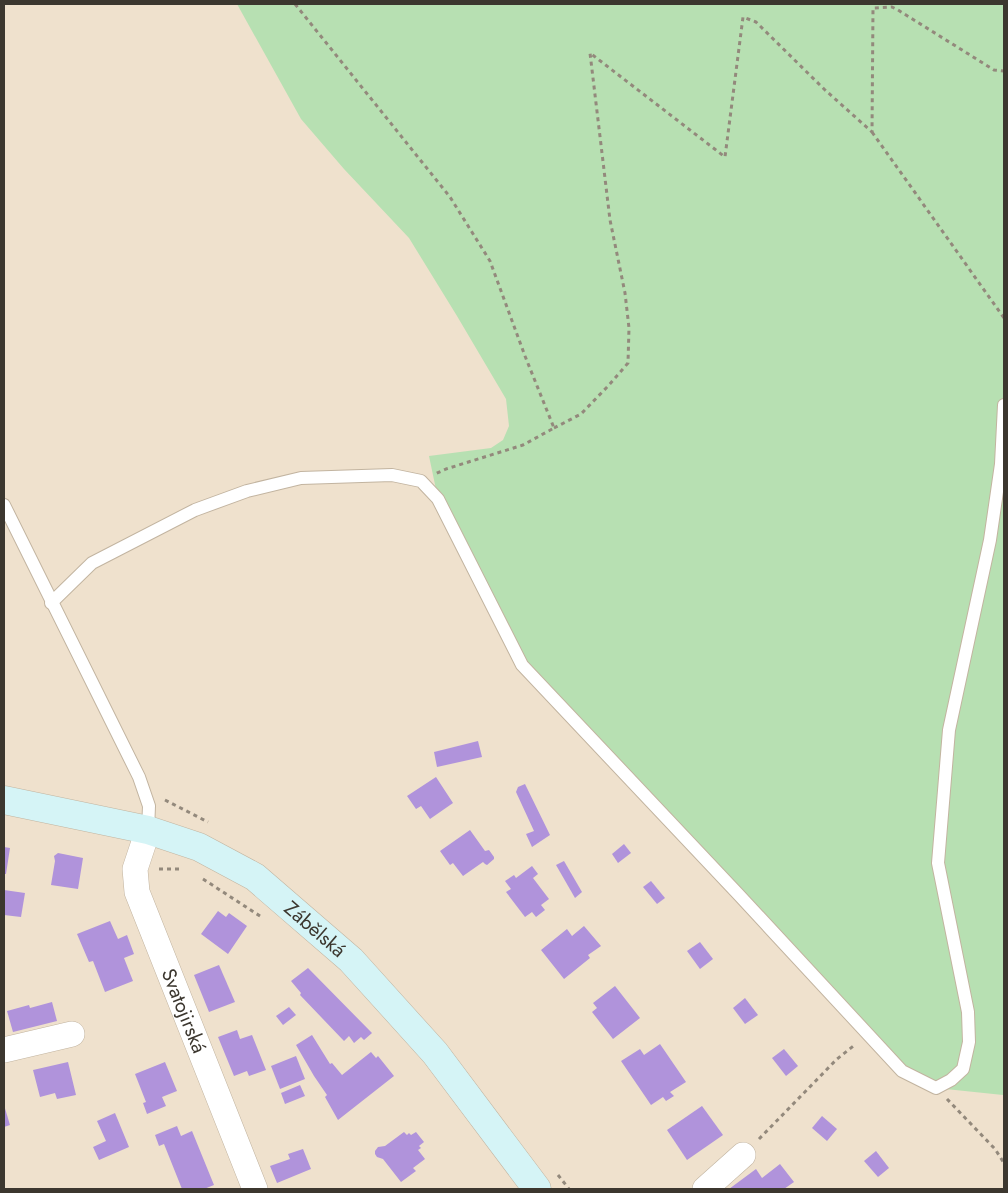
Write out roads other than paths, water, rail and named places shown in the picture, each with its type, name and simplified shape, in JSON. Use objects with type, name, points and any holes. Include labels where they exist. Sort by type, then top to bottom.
[{"type":"main road","name":"Zábělská","points":[[4,800],[148,830],[199,847],[255,877],[351,960],[435,1053],[537,1189]]},
{"type":"street","name":"Svatojirská","points":[[148,830],[135,869],[137,892],[255,1189]]},
{"type":"street","points":[[4,1050],[72,1034]]},
{"type":"street","points":[[705,1189],[743,1155]]},
{"type":"lane","points":[[52,603],[92,563],[195,510],[247,491],[301,478],[392,475],[421,481],[438,499],[522,665],[739,894],[902,1071],[936,1088],[952,1080],[963,1069],[969,1042],[968,1012],[938,863],[949,730],[990,540],[1001,464],[1004,405]]},
{"type":"lane","points":[[4,505],[139,777],[149,806],[148,830]]}]
